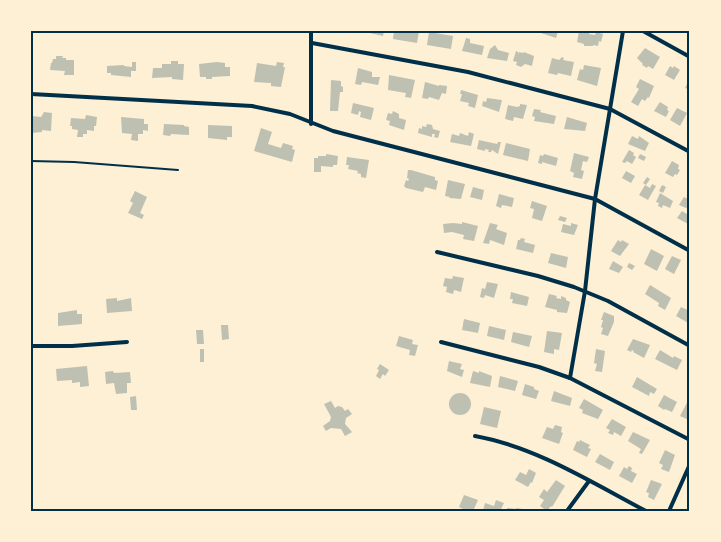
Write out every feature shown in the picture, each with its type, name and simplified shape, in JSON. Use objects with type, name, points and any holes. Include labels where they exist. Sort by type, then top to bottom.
[{"type":"street","points":[[310,124],[311,31]]},
{"type":"street","points":[[570,378],[584,291],[595,199],[623,31]]},
{"type":"street","points":[[643,31],[690,57]]},
{"type":"street","points":[[312,43],[468,72],[610,109],[690,152]]},
{"type":"street","points":[[31,94],[252,106],[290,114],[310,124],[333,131],[595,199],[690,251]]},
{"type":"street","points":[[437,252],[538,276],[584,291],[608,301],[690,346]]},
{"type":"street","points":[[31,346],[72,346],[127,342]]},
{"type":"street","points":[[441,342],[570,378],[690,440]]},
{"type":"street","points":[[475,436],[500,441],[550,461],[646,511]]},
{"type":"street","points":[[669,511],[690,464]]},
{"type":"street","points":[[567,511],[589,482]]},
{"type":"lane","points":[[31,161],[74,162],[178,170]]},
{"type":"building","points":[[361,31],[384,31],[383,36]]},
{"type":"building","points":[[394,31],[419,31],[417,43],[393,39]]},
{"type":"building","points":[[535,31],[558,31],[556,38]]},
{"type":"building","points":[[579,31],[590,31],[589,34],[595,35],[596,32],[603,34],[601,42],[599,41],[598,46],[584,46],[584,44],[577,42]]},
{"type":"building","points":[[429,32],[453,36],[451,49],[427,45]]},
{"type":"building","points":[[466,38],[470,39],[470,43],[484,46],[482,55],[462,51]]},
{"type":"building","points":[[495,45],[498,50],[509,53],[507,61],[487,58],[490,49]]},
{"type":"building","points":[[645,48],[660,57],[653,69],[642,65],[637,58]]},
{"type":"building","points":[[516,51],[519,54],[519,52],[524,52],[534,56],[532,66],[525,64],[521,67],[516,65],[517,62],[513,61]]},
{"type":"building","points":[[56,56],[63,56],[62,58],[66,58],[66,60],[74,60],[74,75],[64,75],[65,71],[50,70],[51,63],[53,59],[56,59]]},
{"type":"building","points":[[562,57],[564,58],[563,60],[574,62],[571,76],[548,73],[552,58],[559,60]]},
{"type":"building","points":[[171,61],[178,61],[178,64],[184,64],[183,80],[172,79],[172,77],[152,78],[153,68],[162,68],[162,64],[171,64]]},
{"type":"building","points":[[132,62],[136,62],[136,71],[131,71],[131,77],[107,73],[107,66],[124,65],[132,67]]},
{"type":"building","points":[[277,62],[284,63],[283,67],[285,67],[281,87],[271,86],[271,83],[254,82],[257,63],[276,66]]},
{"type":"building","points":[[225,63],[225,67],[230,67],[230,76],[212,77],[212,79],[200,77],[199,64]]},
{"type":"building","points":[[584,65],[601,68],[597,86],[577,80],[580,69],[583,70]]},
{"type":"building","points":[[670,66],[680,70],[674,80],[665,75]]},
{"type":"building","points":[[358,68],[372,72],[372,77],[380,77],[378,85],[362,82],[361,85],[355,84]]},
{"type":"building","points":[[389,75],[415,80],[411,98],[405,97],[406,93],[388,90]]},
{"type":"building","points":[[690,78],[690,90],[685,88]]},
{"type":"building","points":[[640,79],[654,86],[649,98],[645,101],[642,99],[638,106],[631,102],[639,89],[636,87]]},
{"type":"building","points":[[331,80],[341,81],[341,86],[343,87],[343,92],[340,92],[338,111],[330,111]]},
{"type":"building","points":[[425,82],[447,86],[446,94],[442,93],[439,100],[429,97],[428,99],[422,98]]},
{"type":"building","points":[[461,90],[478,95],[475,108],[468,106],[469,103],[460,101]]},
{"type":"building","points":[[487,98],[502,100],[499,112],[482,106],[483,101],[486,102]]},
{"type":"building","points":[[660,102],[668,107],[667,110],[669,111],[666,117],[654,111]]},
{"type":"building","points":[[353,103],[374,108],[371,120],[360,117],[361,112],[359,111],[358,115],[351,113]]},
{"type":"building","points":[[520,104],[527,105],[523,119],[514,117],[513,121],[505,119],[508,105],[517,107]]},
{"type":"building","points":[[677,108],[687,113],[680,126],[670,120]]},
{"type":"building","points":[[534,109],[556,116],[554,124],[534,121],[535,117],[532,116]]},
{"type":"building","points":[[393,111],[399,114],[399,118],[406,120],[404,130],[389,125],[390,121],[386,120],[388,113],[392,114]]},
{"type":"building","points":[[44,112],[52,113],[51,131],[42,130],[42,132],[31,133],[31,116],[41,117]]},
{"type":"building","points":[[86,115],[97,117],[94,131],[87,130],[87,134],[83,134],[83,137],[77,137],[78,130],[72,129],[72,126],[70,126],[71,118],[85,119]]},
{"type":"building","points":[[121,117],[144,119],[144,124],[148,124],[148,131],[143,130],[143,134],[138,134],[138,141],[131,140],[132,134],[122,133]]},
{"type":"building","points":[[567,117],[587,123],[585,131],[564,129]]},
{"type":"building","points":[[164,124],[189,127],[189,135],[163,135]]},
{"type":"building","points":[[427,124],[432,125],[433,129],[440,131],[438,138],[434,137],[435,134],[432,134],[432,137],[418,133],[419,128],[422,129],[422,126],[426,127]]},
{"type":"building","points":[[208,125],[232,126],[232,137],[227,137],[227,140],[208,138]]},
{"type":"building","points":[[261,128],[272,132],[268,144],[281,148],[283,143],[293,146],[292,149],[295,150],[292,162],[254,151]]},
{"type":"building","points":[[469,132],[474,134],[471,146],[450,142],[452,134],[459,136],[460,133],[468,136]]},
{"type":"building","points":[[632,136],[638,139],[639,136],[649,143],[645,151],[628,144]]},
{"type":"building","points":[[479,140],[497,144],[501,142],[498,154],[492,150],[488,152],[489,150],[477,149]]},
{"type":"building","points":[[506,143],[530,149],[528,161],[503,155]]},
{"type":"building","points":[[629,150],[636,157],[632,164],[627,161],[625,163],[622,162]]},
{"type":"building","points":[[574,153],[589,157],[587,162],[583,161],[581,170],[584,171],[582,179],[573,177],[574,173],[570,171]]},
{"type":"building","points":[[326,154],[338,156],[337,165],[333,165],[333,167],[321,166],[321,172],[314,172],[314,158],[326,156]]},
{"type":"building","points":[[544,154],[558,158],[556,166],[542,162],[542,164],[538,163],[540,155],[543,156]]},
{"type":"building","points":[[640,154],[646,157],[644,161],[638,158]]},
{"type":"building","points":[[347,157],[369,160],[366,178],[361,177],[361,174],[357,173],[358,171],[348,169],[349,165],[346,165]]},
{"type":"building","points":[[672,161],[679,165],[678,169],[680,170],[673,177],[665,173]]},
{"type":"building","points":[[408,170],[435,177],[435,180],[438,181],[436,190],[425,187],[423,192],[406,188],[404,186],[406,180],[408,181],[409,179],[407,178]]},
{"type":"building","points":[[626,171],[635,176],[631,183],[622,178]]},
{"type":"building","points":[[647,177],[650,179],[646,185],[643,183]]},
{"type":"building","points":[[448,180],[465,184],[461,199],[445,196]]},
{"type":"building","points":[[652,184],[656,186],[648,200],[639,195],[645,185],[650,188]]},
{"type":"building","points":[[662,185],[666,187],[663,193],[659,191]]},
{"type":"building","points":[[473,187],[484,190],[482,200],[470,197]]},
{"type":"building","points":[[135,191],[147,197],[140,213],[144,215],[142,219],[128,213],[133,203],[130,201]]},
{"type":"building","points":[[660,193],[673,201],[670,208],[663,205],[662,208],[658,206],[659,203],[656,202]]},
{"type":"building","points":[[499,194],[514,198],[512,207],[502,205],[501,208],[496,206]]},
{"type":"building","points":[[684,197],[690,200],[690,205],[686,208],[679,205]]},
{"type":"building","points":[[532,201],[547,206],[542,221],[532,218],[534,209],[530,208]]},
{"type":"building","points":[[682,211],[690,216],[690,225],[677,218]]},
{"type":"building","points":[[560,216],[567,218],[565,222],[558,220]]},
{"type":"building","points":[[462,222],[478,226],[474,241],[463,239],[464,235],[452,232],[444,233],[443,224],[462,224]]},
{"type":"building","points":[[490,223],[498,225],[496,229],[507,233],[504,245],[490,240],[489,244],[483,243]]},
{"type":"building","points":[[571,223],[578,225],[574,235],[561,232],[563,224],[571,226]]},
{"type":"building","points":[[521,238],[525,239],[524,242],[535,245],[533,253],[516,249],[518,240]]},
{"type":"building","points":[[618,240],[629,244],[620,256],[611,251]]},
{"type":"building","points":[[651,249],[664,256],[657,271],[644,264]]},
{"type":"building","points":[[551,253],[568,257],[566,268],[548,263]]},
{"type":"building","points":[[672,256],[681,260],[674,274],[665,269]]},
{"type":"building","points":[[613,261],[623,267],[619,273],[609,269]]},
{"type":"building","points":[[629,263],[635,266],[632,270],[627,267]]},
{"type":"building","points":[[453,276],[464,278],[461,292],[454,290],[453,294],[446,292],[447,287],[443,286],[445,278],[452,279]]},
{"type":"building","points":[[487,282],[498,284],[494,298],[485,295],[484,298],[480,297],[482,288],[485,289]]},
{"type":"building","points":[[650,285],[671,298],[665,310],[658,306],[659,303],[645,294]]},
{"type":"building","points":[[511,292],[529,297],[527,306],[512,303],[513,299],[510,299]]},
{"type":"building","points":[[549,294],[561,299],[561,296],[570,302],[567,313],[557,312],[557,310],[545,307]]},
{"type":"building","points":[[117,298],[117,301],[131,298],[132,311],[107,313],[106,299]]},
{"type":"building","points":[[681,307],[690,311],[690,324],[676,316]]},
{"type":"building","points":[[77,310],[77,314],[82,314],[82,324],[58,326],[58,313]]},
{"type":"building","points":[[604,312],[614,316],[614,322],[608,336],[601,334],[603,320],[601,320]]},
{"type":"building","points":[[464,319],[480,323],[478,333],[462,330]]},
{"type":"building","points":[[221,325],[228,325],[229,339],[222,340]]},
{"type":"building","points":[[489,326],[506,330],[504,340],[487,336]]},
{"type":"building","points":[[196,330],[203,330],[204,344],[197,344]]},
{"type":"building","points":[[547,331],[562,333],[559,350],[554,349],[554,354],[544,352]]},
{"type":"building","points":[[513,332],[532,336],[529,347],[511,342]]},
{"type":"building","points":[[399,336],[413,340],[412,344],[418,345],[415,356],[409,355],[410,350],[396,346]]},
{"type":"building","points":[[633,339],[650,345],[644,358],[632,350],[631,352],[627,350]]},
{"type":"building","points":[[200,349],[204,349],[204,362],[200,362]]},
{"type":"building","points":[[596,349],[605,351],[602,372],[595,371],[597,364],[594,363]]},
{"type":"building","points":[[660,350],[673,358],[674,356],[682,360],[677,370],[655,359]]},
{"type":"building","points":[[449,361],[462,364],[460,369],[464,370],[462,377],[447,371]]},
{"type":"building","points":[[380,364],[389,370],[380,379],[376,376]]},
{"type":"building","points":[[87,366],[89,386],[80,387],[80,382],[72,383],[72,380],[57,381],[56,369]]},
{"type":"building","points":[[113,371],[114,373],[130,372],[131,383],[127,383],[127,393],[116,394],[114,383],[106,384],[105,372]]},
{"type":"building","points":[[473,371],[479,373],[479,371],[492,376],[490,387],[470,383]]},
{"type":"building","points":[[500,376],[518,381],[515,391],[498,387]]},
{"type":"building","points":[[637,377],[657,389],[654,394],[650,392],[649,396],[632,387]]},
{"type":"building","points":[[525,384],[539,391],[536,399],[522,395]]},
{"type":"building","points":[[554,391],[572,398],[570,406],[551,401]]},
{"type":"building","points":[[460,393],[468,396],[471,404],[468,412],[460,415],[452,412],[449,404],[452,396]]},
{"type":"building","points":[[664,395],[677,402],[672,412],[658,406]]},
{"type":"building","points":[[136,396],[137,410],[131,410],[130,397]]},
{"type":"building","points":[[690,397],[690,418],[689,420],[680,416]]},
{"type":"building","points":[[584,399],[603,410],[598,419],[582,413],[583,410],[579,408]]},
{"type":"building","points":[[331,401],[335,408],[338,406],[342,407],[345,411],[348,409],[352,414],[346,418],[345,424],[352,432],[345,436],[341,429],[331,428],[326,431],[323,426],[330,421],[331,417],[324,404]]},
{"type":"building","points":[[484,407],[501,411],[497,428],[480,424]]},
{"type":"building","points":[[612,419],[626,427],[621,436],[614,432],[613,435],[608,433],[610,430],[606,428]]},
{"type":"building","points":[[555,425],[562,427],[561,432],[563,433],[559,444],[542,438],[547,427],[553,429]]},
{"type":"building","points":[[633,432],[650,440],[642,454],[639,453],[641,449],[628,441]]},
{"type":"building","points":[[580,440],[590,445],[588,448],[591,449],[587,457],[573,450],[577,441],[579,442]]},
{"type":"building","points":[[665,450],[675,455],[669,472],[661,469],[663,465],[659,463]]},
{"type":"building","points":[[600,454],[614,462],[610,470],[595,462]]},
{"type":"building","points":[[629,466],[632,468],[631,471],[637,474],[632,483],[619,476],[624,467],[627,469]]},
{"type":"building","points":[[529,469],[536,473],[528,487],[515,480],[520,472],[526,475]]},
{"type":"building","points":[[556,480],[565,486],[552,507],[547,511],[540,506],[544,500],[539,497],[544,489],[547,492]]},
{"type":"building","points":[[651,480],[662,484],[654,500],[648,497],[649,493],[646,492]]},
{"type":"building","points":[[464,495],[478,500],[473,511],[467,511],[459,507]]},
{"type":"building","points":[[496,500],[504,503],[500,511],[483,511],[485,503],[494,506]]},
{"type":"building","points":[[507,508],[523,509],[523,511],[507,511]]}]
